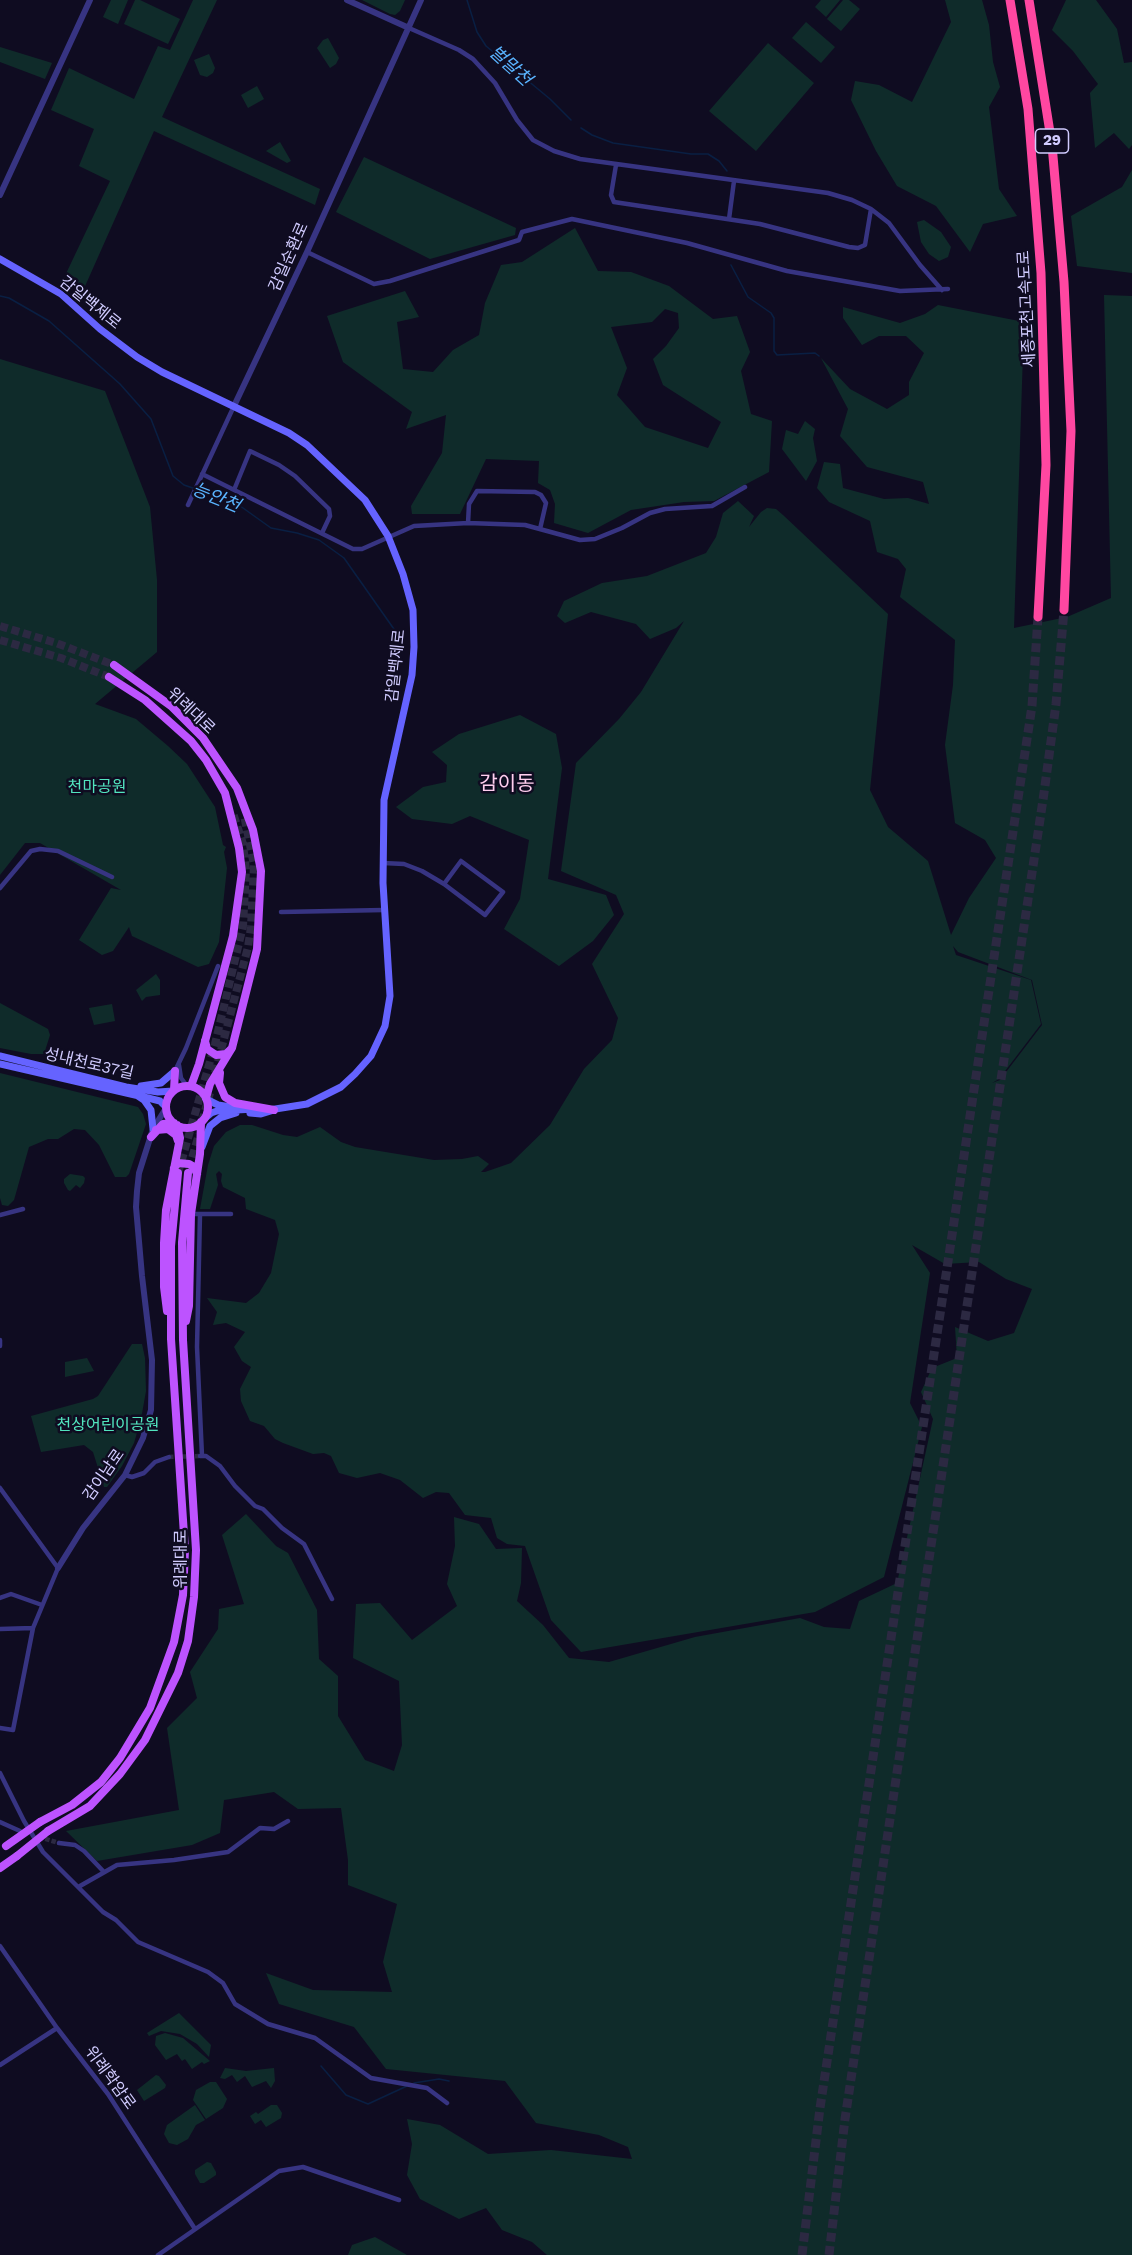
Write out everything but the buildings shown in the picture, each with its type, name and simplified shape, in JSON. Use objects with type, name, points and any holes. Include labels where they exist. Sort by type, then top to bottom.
[{"type":"highway","name":"세종포천고속도로","points":[[1007,0],[1016,32],[1028,109],[1041,273],[1046,465],[1038,617]]},
{"type":"highway","name":"29","points":[[1029,0],[1052,145],[1067,333],[1071,431],[1064,610]]},
{"type":"main road","name":"감일백제로","points":[[0,259],[61,294],[100,329],[137,357],[162,372],[289,432],[307,445],[365,500],[388,536],[403,574],[413,610],[415,636],[412,675],[384,800],[384,910],[390,996],[385,1026],[371,1056],[341,1087],[321,1099],[274,1110],[236,1109]]},
{"type":"main road","name":"위례대로","points":[[114,665],[171,706],[203,738],[237,788],[253,830],[261,871],[256,949],[232,1048],[210,1084],[206,1099]]},
{"type":"main road","name":"위례대로","points":[[109,676],[145,700],[191,741],[206,760],[225,793],[236,833],[242,872],[233,936],[205,1040],[189,1086]]},
{"type":"main road","points":[[205,1040],[207,1049],[216,1055],[226,1054],[232,1048]]},
{"type":"main road","name":"성내천로37길","points":[[0,1056],[157,1100],[166,1108]]},
{"type":"main road","name":"성내천로37길","points":[[0,1064],[158,1092],[174,1090]]},
{"type":"main road","points":[[222,1067],[219,1083],[225,1096],[235,1103],[274,1110]]},
{"type":"main road","points":[[126,1087],[161,1083],[177,1068]]},
{"type":"main road","points":[[176,1124],[169,1118],[166,1108],[168,1098],[174,1090],[177,1068]]},
{"type":"main road","points":[[174,1090],[189,1086],[201,1091],[206,1099],[207,1110],[202,1120],[200,1154],[191,1214],[189,1306],[183,1340]]},
{"type":"main road","points":[[136,1095],[144,1100],[150,1110],[153,1132]]},
{"type":"main road","points":[[206,1099],[236,1109]]},
{"type":"main road","points":[[153,1132],[163,1124],[189,1127],[211,1113],[236,1109]]},
{"type":"main road","points":[[200,1154],[209,1127],[220,1118],[238,1113],[261,1114],[274,1110]]},
{"type":"main road","name":"위례대로","points":[[3,1848],[40,1822],[79,1799],[100,1782],[120,1758],[150,1708],[174,1642],[183,1595],[185,1550],[171,1339],[164,1287],[166,1210],[176,1170],[180,1138],[176,1124]]},
{"type":"main road","points":[[153,1132],[163,1128],[174,1132],[178,1142],[177,1152]]},
{"type":"main road","points":[[176,1170],[178,1163],[189,1164],[194,1167],[197,1174]]},
{"type":"main road","name":"위례대로","points":[[0,1868],[48,1831],[90,1806],[120,1774],[146,1740],[174,1683],[188,1641],[194,1597],[196,1550],[183,1340],[182,1242],[188,1173]]},
{"type":"street","points":[[0,195],[90,0]]},
{"type":"street","points":[[307,252],[374,284],[519,240],[522,232],[572,219],[687,243],[787,271],[900,291],[945,290],[920,265],[889,223],[871,209],[852,200],[828,193],[616,165],[554,152],[533,140],[517,120],[495,83],[473,59],[459,50],[347,0]]},
{"type":"street","name":"감일순환로","points":[[188,505],[307,252],[421,0]]},
{"type":"street","points":[[616,165],[611,195],[614,202],[760,224],[858,248],[865,245],[871,209]]},
{"type":"street","points":[[729,219],[734,181]]},
{"type":"street","points":[[234,490],[250,451],[269,460],[295,476],[329,509],[330,516],[322,534]]},
{"type":"street","points":[[202,474],[353,549],[362,549],[414,526],[468,523],[525,525],[580,540],[595,539],[650,513],[665,509],[712,506],[745,487]]},
{"type":"street","points":[[468,523],[469,504],[477,491],[535,492],[541,495],[546,503],[540,529]]},
{"type":"street","points":[[0,888],[31,851],[40,849],[58,851],[112,877]]},
{"type":"street","points":[[383,863],[404,864],[422,871],[444,884],[485,915],[503,892],[461,861],[444,884]]},
{"type":"street","points":[[281,912],[384,910]]},
{"type":"street","points":[[189,1086],[181,1078],[177,1068],[218,966]]},
{"type":"street","name":"감이남로","points":[[0,1728],[13,1730],[33,1628],[58,1568],[83,1528],[124,1475],[143,1438],[152,1398],[152,1360],[136,1207],[139,1173],[153,1132],[166,1108]]},
{"type":"street","points":[[0,1215],[23,1209]]},
{"type":"street","points":[[191,1214],[231,1214]]},
{"type":"street","points":[[200,1214],[196,1347],[201,1456],[220,1466],[255,1506],[263,1509],[282,1528],[304,1544],[332,1599]]},
{"type":"street","points":[[0,1340],[0,1346]]},
{"type":"street","points":[[124,1475],[132,1477],[144,1473],[155,1462],[169,1457]]},
{"type":"street","points":[[0,1488],[58,1568]]},
{"type":"street","points":[[0,1598],[11,1594],[42,1605]]},
{"type":"street","points":[[0,1629],[33,1628]]},
{"type":"street","points":[[0,1773],[43,1852],[80,1886],[103,1912],[116,1920],[138,1942],[208,1972],[223,1983],[235,2004],[268,2024],[315,2038],[371,2078],[427,2088],[447,2103]]},
{"type":"street","points":[[80,1886],[117,1865],[228,1852],[260,1828],[274,1828],[288,1821]]},
{"type":"street","points":[[0,1822],[21,1831]]},
{"type":"street","points":[[59,1843],[75,1845],[104,1872]]},
{"type":"street","name":"위례학암로","points":[[0,1946],[57,2028],[108,2094],[195,2229]]},
{"type":"street","points":[[0,2065],[57,2028]]},
{"type":"street","points":[[158,2255],[279,2171],[303,2167],[399,2200]]},
{"type":"green space","points":[[111,0],[128,0],[118,24],[103,17]]},
{"type":"green space","points":[[135,0],[140,0],[180,19],[168,44],[124,24]]},
{"type":"green space","points":[[193,0],[217,0],[162,117],[320,189],[315,205],[154,131],[82,293],[63,280],[110,181],[79,166],[94,129],[51,110],[69,68],[134,99],[158,46],[170,50]]},
{"type":"green space","points":[[362,0],[405,0],[400,11],[395,15]]},
{"type":"green space","points":[[821,0],[840,0],[826,17],[815,7]]},
{"type":"green space","points":[[843,0],[849,0],[860,9],[841,31],[827,19]]},
{"type":"green space","points":[[945,0],[982,0],[1000,87],[989,107],[999,189],[1017,216],[983,224],[970,252],[936,206],[897,186],[876,151],[851,100],[855,81],[879,85],[912,102],[951,22]]},
{"type":"green space","points":[[1066,0],[1096,0],[1117,29],[1124,63],[1132,62],[1132,145],[1129,149],[1114,133],[1095,148],[1090,93],[1098,84],[1073,51],[1052,30]]},
{"type":"green space","points":[[806,22],[835,47],[821,63],[792,38]]},
{"type":"green space","points":[[328,38],[339,58],[330,68],[317,48],[323,40]]},
{"type":"green space","points":[[768,43],[814,83],[756,151],[709,111]]},
{"type":"green space","points":[[0,47],[52,63],[45,79],[0,62]]},
{"type":"green space","points":[[209,54],[215,68],[213,73],[207,77],[200,75],[194,60]]},
{"type":"green space","points":[[257,86],[264,99],[248,108],[241,95]]},
{"type":"green space","points":[[280,142],[291,161],[287,163],[266,151]]},
{"type":"green space","points":[[364,157],[516,228],[515,235],[430,259],[336,212]]},
{"type":"green space","points":[[1132,170],[1132,273],[1077,266],[1071,216],[1122,187]]},
{"type":"green space","points":[[924,220],[941,232],[951,247],[948,257],[939,261],[929,254],[921,242],[917,222]]},
{"type":"green space","points":[[575,228],[598,271],[631,272],[669,286],[713,319],[737,316],[750,352],[741,371],[751,414],[772,421],[769,472],[714,501],[684,502],[631,510],[588,533],[554,523],[555,504],[550,490],[538,483],[539,461],[486,459],[460,514],[412,514],[411,506],[442,453],[446,415],[406,429],[412,412],[343,362],[327,316],[405,291],[419,317],[397,322],[403,369],[433,372],[453,350],[479,335],[485,303],[501,265],[522,262]],"holes":[[[665,309],[678,313],[679,328],[653,359],[663,385],[721,422],[708,448],[645,427],[617,395],[627,368],[611,327],[652,322]]]},
{"type":"green space","points":[[1104,295],[1132,296],[1132,2255],[547,2255],[532,2242],[502,2230],[486,2208],[459,2219],[420,2199],[407,2175],[412,2144],[407,2119],[440,2125],[488,2154],[551,2150],[632,2159],[628,2147],[599,2135],[536,2123],[505,2081],[386,2069],[354,2027],[279,2004],[266,1973],[313,1990],[392,1992],[383,1962],[397,1904],[348,1885],[348,1860],[341,1808],[298,1809],[274,1792],[224,1800],[220,1833],[192,1845],[97,1861],[66,1831],[179,1810],[167,1728],[197,1698],[190,1672],[218,1629],[219,1609],[244,1604],[222,1535],[246,1514],[276,1546],[288,1553],[317,1610],[319,1659],[338,1676],[338,1716],[365,1760],[394,1771],[402,1745],[399,1681],[353,1658],[356,1604],[380,1603],[412,1640],[457,1606],[447,1584],[455,1546],[454,1517],[479,1524],[496,1549],[522,1548],[521,1583],[517,1601],[543,1625],[569,1658],[609,1662],[695,1637],[800,1618],[824,1627],[850,1629],[859,1601],[897,1583],[933,1419],[921,1392],[932,1368],[957,1358],[955,1327],[988,1341],[1014,1333],[1032,1289],[1006,1279],[979,1262],[945,1264],[912,1245],[930,1273],[910,1403],[922,1427],[884,1577],[815,1612],[581,1652],[551,1620],[525,1546],[507,1544],[497,1538],[491,1518],[465,1515],[449,1493],[436,1492],[423,1498],[400,1480],[380,1473],[357,1478],[339,1473],[331,1456],[324,1453],[313,1454],[283,1443],[275,1439],[264,1426],[250,1421],[241,1401],[240,1389],[251,1367],[242,1361],[234,1347],[245,1332],[226,1323],[213,1325],[217,1312],[207,1298],[246,1303],[259,1293],[271,1273],[279,1234],[275,1220],[246,1209],[245,1198],[223,1187],[222,1174],[219,1171],[216,1174],[218,1185],[210,1209],[200,1209],[214,1146],[226,1132],[240,1125],[252,1125],[297,1137],[320,1127],[341,1142],[355,1147],[434,1160],[478,1156],[489,1164],[481,1172],[485,1172],[511,1163],[550,1125],[584,1069],[612,1040],[618,1018],[592,964],[624,914],[616,895],[561,871],[576,763],[619,719],[641,692],[684,621],[676,628],[650,639],[636,624],[591,612],[565,623],[557,616],[564,601],[602,583],[647,576],[706,553],[716,537],[723,513],[738,501],[754,516],[749,527],[767,508],[776,509],[888,614],[870,790],[888,827],[928,861],[951,935],[969,898],[996,858],[985,840],[955,823],[945,745],[953,685],[955,640],[900,597],[906,569],[898,559],[877,552],[870,521],[829,502],[817,488],[824,462],[840,464],[843,488],[884,499],[908,498],[929,504],[923,482],[867,467],[840,436],[848,409],[821,358],[850,389],[887,409],[909,395],[909,382],[924,353],[906,336],[879,336],[862,345],[843,318],[843,307],[900,323],[925,314],[938,305],[1024,322],[1014,628],[1067,617],[1111,598]],"holes":[[[953,946],[958,952],[1032,980],[1042,1025],[1000,1080],[992,1083],[999,1079],[1041,1024],[1031,980],[956,955]]]},
{"type":"green space","name":"천마공원","points":[[0,359],[105,391],[150,507],[157,580],[157,652],[95,704],[136,719],[168,746],[187,764],[215,807],[223,845],[226,847],[224,852],[227,868],[219,942],[209,964],[198,967],[132,936],[129,927],[113,951],[102,955],[79,940],[111,888],[121,890],[40,843],[25,843],[0,875]]},
{"type":"green space","points":[[805,421],[815,429],[813,438],[817,461],[806,481],[782,449],[786,430],[798,434]]},
{"type":"green space","points":[[520,715],[556,734],[562,768],[548,879],[606,895],[614,915],[593,941],[559,966],[504,929],[520,899],[529,840],[470,816],[452,824],[412,819],[396,807],[423,787],[446,782],[447,765],[432,752],[459,734]]},
{"type":"green space","points":[[156,974],[160,980],[160,995],[146,997],[142,1001],[136,990]]},
{"type":"green space","points":[[0,1003],[48,1029],[50,1035],[44,1054],[0,1048]]},
{"type":"green space","points":[[112,1004],[115,1021],[94,1025],[89,1008]]},
{"type":"green space","points":[[0,1073],[138,1107],[146,1124],[129,1174],[126,1177],[115,1177],[99,1145],[85,1130],[74,1129],[58,1139],[48,1139],[29,1147],[14,1200],[8,1206],[2,1205],[0,1198]]},
{"type":"green space","points":[[70,1174],[85,1178],[80,1188],[76,1185],[70,1191],[68,1190],[64,1179]]},
{"type":"green space","name":"천상어린이공원","points":[[132,1344],[142,1344],[145,1358],[146,1391],[141,1419],[134,1443],[122,1466],[107,1487],[104,1487],[93,1452],[84,1445],[41,1452],[31,1416],[98,1396]]},
{"type":"green space","points":[[87,1358],[94,1371],[65,1377],[65,1362]]},
{"type":"green space","points":[[179,2013],[211,2045],[209,2057],[197,2044],[180,2034],[161,2031],[149,2036],[147,2033]]},
{"type":"green space","points":[[165,2033],[183,2038],[210,2061],[204,2064],[202,2062],[192,2069],[185,2059],[182,2061],[177,2054],[166,2060],[155,2045],[156,2036]]},
{"type":"green space","points":[[225,2068],[246,2071],[274,2068],[275,2081],[271,2088],[266,2081],[252,2087],[245,2076],[237,2082],[232,2075],[225,2079],[220,2078]]},
{"type":"green space","points":[[156,2075],[166,2085],[165,2088],[144,2101],[137,2090]]},
{"type":"green space","points":[[210,2082],[216,2082],[227,2099],[223,2108],[206,2119],[193,2100],[196,2090]]},
{"type":"green space","points":[[195,2105],[205,2120],[196,2125],[188,2139],[177,2145],[169,2143],[164,2134],[167,2125]]},
{"type":"green space","points":[[271,2105],[277,2105],[282,2113],[281,2118],[266,2127],[261,2120],[255,2124],[250,2116],[256,2112],[258,2114]]},
{"type":"green space","points":[[207,2162],[211,2163],[216,2175],[200,2183],[195,2170]]},
{"type":"green space","points":[[375,2237],[407,2255],[348,2255],[352,2245]]},
{"type":"waterway","name":"벌말천","points":[[467,0],[477,32],[486,46],[550,99],[571,120]]},
{"type":"waterway","name":"벌말천","points":[[581,128],[613,143],[691,154],[708,154],[719,161],[727,171]]},
{"type":"waterway","name":"벌말천","points":[[731,265],[748,297],[771,313],[774,318],[774,351],[777,355],[815,353],[819,356]]},
{"type":"waterway","name":"능안천","points":[[0,296],[9,298],[49,321],[120,384],[151,419],[173,476],[184,485],[236,503],[271,528],[319,540],[344,558],[396,632]]},
{"type":"waterway","points":[[321,2066],[346,2095],[368,2104],[407,2086]]},
{"type":"waterway","points":[[414,2083],[439,2079],[449,2081]]},
{"type":"tunnel","points":[[829,2255],[845,2119],[1044,793],[1056,704],[1064,610]]},
{"type":"tunnel","points":[[802,2255],[820,2108],[1032,706],[1038,617]]},
{"type":"tunnel","points":[[0,626],[56,643],[114,665]]},
{"type":"tunnel","points":[[0,640],[61,658],[109,677]]},
{"type":"tunnel","points":[[178,1173],[215,1044],[243,926],[246,870],[243,844],[233,813]]},
{"type":"tunnel","points":[[215,1073],[248,947],[251,927],[254,865],[244,815]]},
{"type":"tunnel","points":[[202,1122],[210,1093]]},
{"type":"tunnel","points":[[189,1169],[199,1134]]},
{"type":"tunnel","points":[[169,1457],[199,1456]]},
{"type":"tunnel","points":[[39,1837],[59,1843]]},
{"type":"district","name":"감이동","points":[[507,784]]}]
